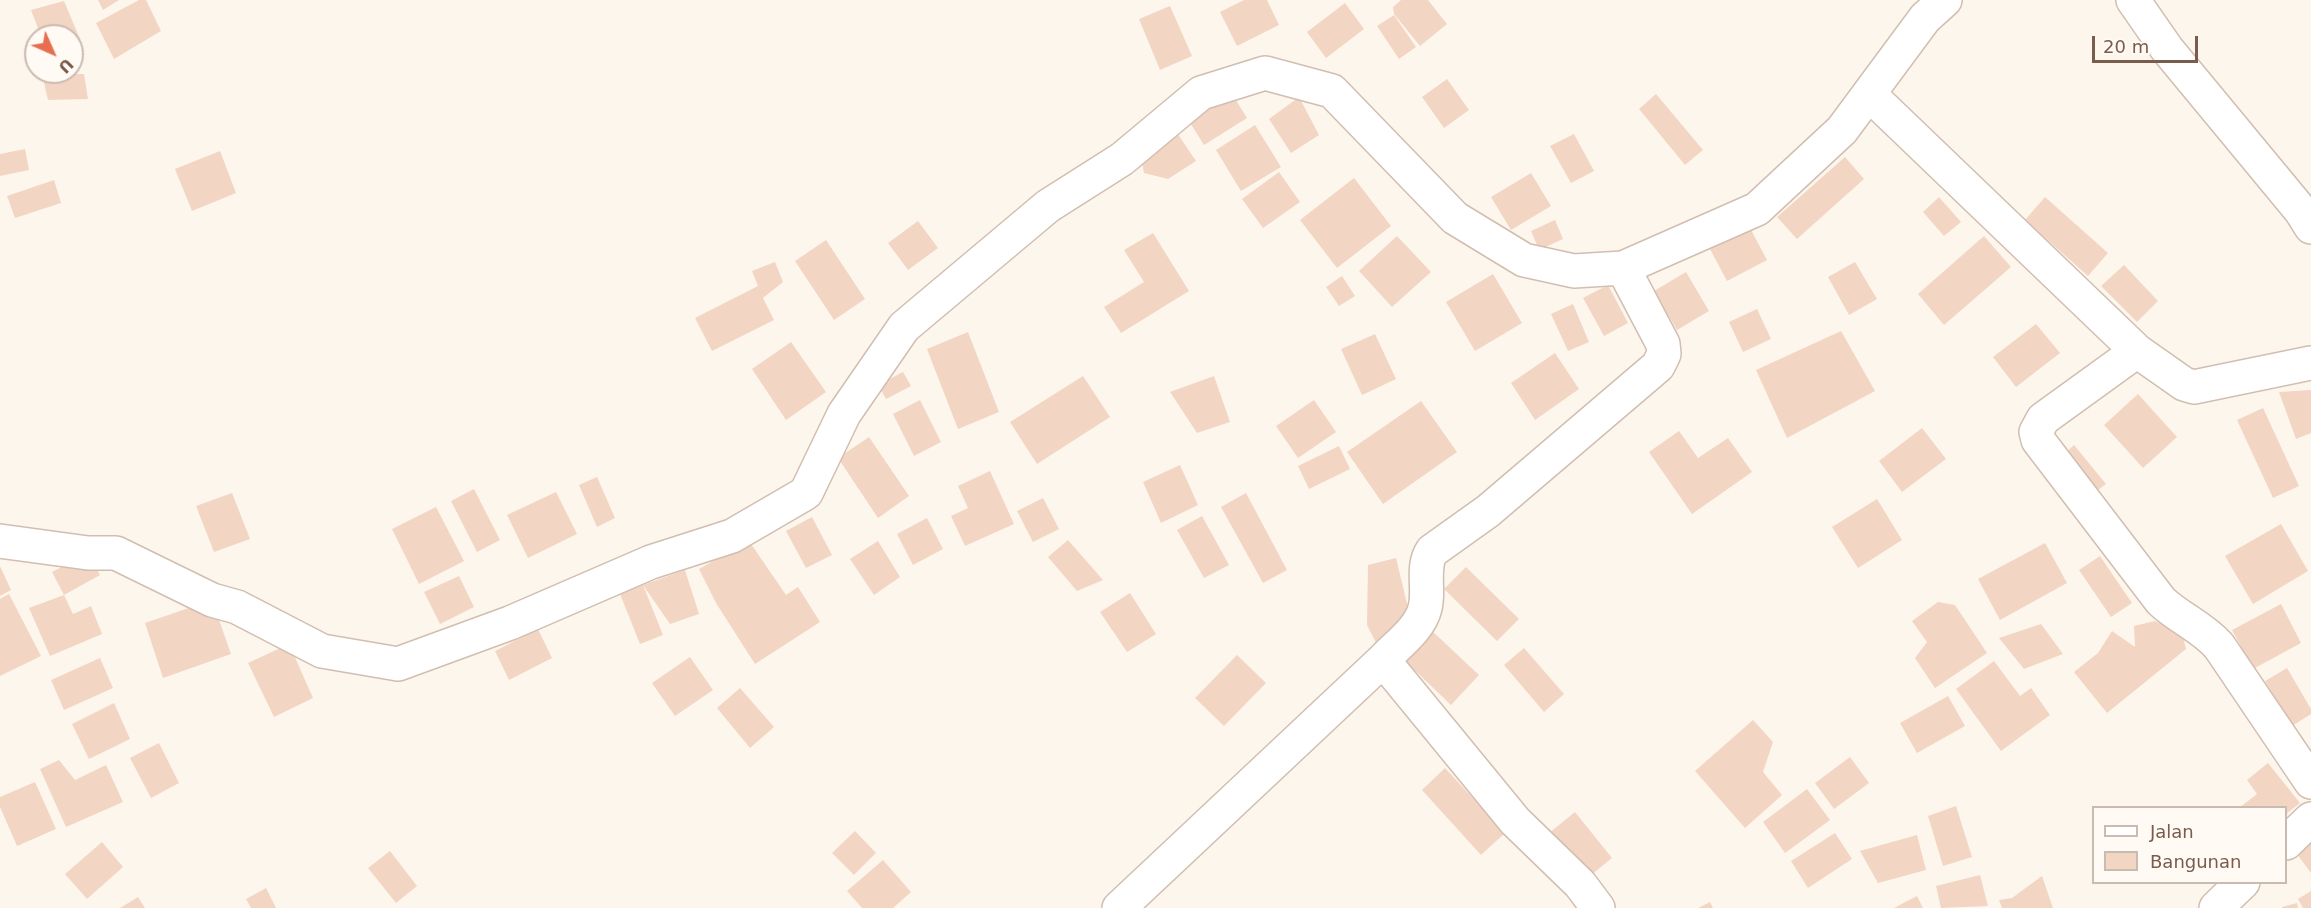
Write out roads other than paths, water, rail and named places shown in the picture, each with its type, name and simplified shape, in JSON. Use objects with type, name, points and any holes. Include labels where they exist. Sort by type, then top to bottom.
[{"type":"street","points":[[0,541],[88,553],[117,553],[212,600],[237,607],[322,651],[398,664],[510,623],[651,562],[732,536],[806,493],[844,414],[904,327],[1048,206],[1122,159],[1201,93],[1265,73],[1332,91],[1455,218],[1524,260],[1574,271],[1623,268],[1757,209],[1842,130],[1925,18],[1945,0]]},
{"type":"street","points":[[2133,0],[2167,49],[2227,119],[2311,226]]},
{"type":"street","points":[[1869,94],[2137,351],[2184,384],[2194,387],[2311,363]]},
{"type":"street","points":[[1119,908],[1383,660],[1419,622],[1425,607],[1427,562],[1432,551],[1488,511],[1658,366],[1664,354],[1663,344],[1623,268]]},
{"type":"street","points":[[2137,351],[2043,419],[2036,432],[2038,440],[2161,601],[2180,617],[2207,633],[2219,646],[2311,782]]},
{"type":"street","points":[[1383,660],[1515,821],[1580,884],[1598,908]]},
{"type":"street","points":[[2287,842],[2311,819]]},
{"type":"street","points":[[2216,908],[2241,884]]}]
